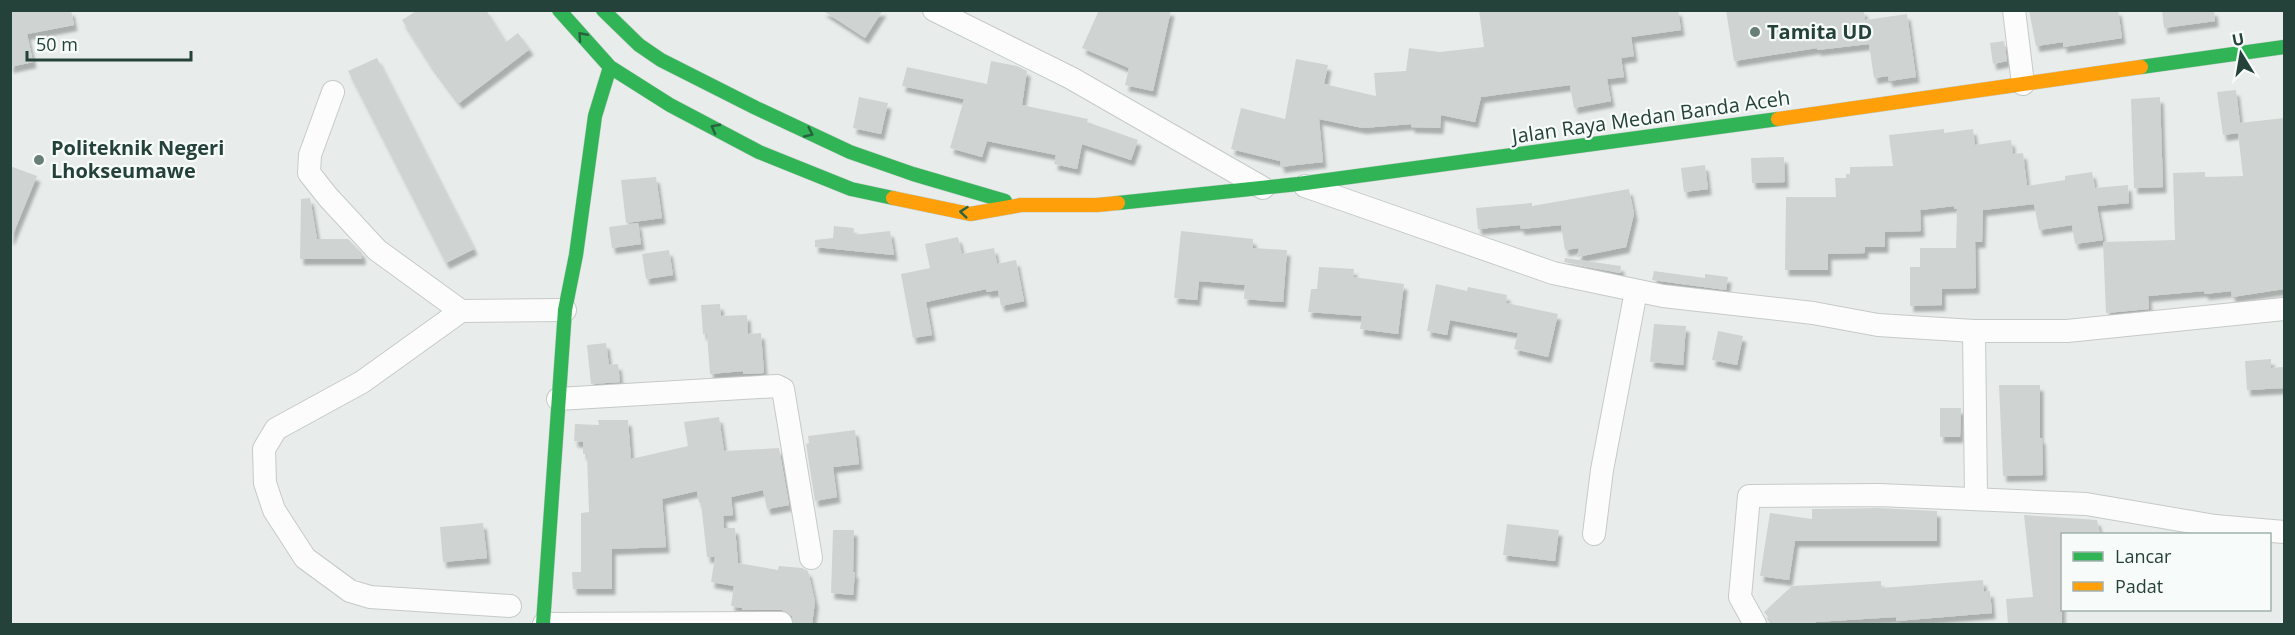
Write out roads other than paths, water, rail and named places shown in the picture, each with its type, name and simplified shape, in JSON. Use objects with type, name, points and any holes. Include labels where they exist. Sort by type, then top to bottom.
[{"type":"main road","name":"Jalan Raya Medan Banda Aceh","points":[[559,10],[610,67],[670,105],[759,152],[851,189],[970,214],[1022,205],[1097,206],[1298,184],[1658,136],[2284,47]]},
{"type":"main road","name":"Jalan Raya Medan Banda Aceh","points":[[603,10],[639,45],[687,74],[850,152],[913,174],[1022,205]]},
{"type":"main road","points":[[544,624],[565,310],[576,255],[595,116],[610,67]]},
{"type":"street","points":[[934,10],[1071,78],[1263,188]]},
{"type":"street","points":[[2014,10],[2023,84]]},
{"type":"street","points":[[333,92],[310,155],[309,173],[377,250],[462,311]]},
{"type":"street","points":[[1298,184],[1553,273],[1663,296],[1813,313],[1878,326],[1974,331],[2067,332],[2284,309]]},
{"type":"street","points":[[1594,534],[1602,470],[1636,291]]},
{"type":"street","points":[[510,606],[370,597],[350,591],[305,558],[274,510],[265,483],[264,449],[276,429],[362,382],[462,311],[565,310]]},
{"type":"street","points":[[1974,331],[1976,498]]},
{"type":"street","points":[[558,399],[777,386],[783,389],[810,558]]},
{"type":"street","points":[[1755,624],[1740,597],[1749,496],[1879,495],[2086,504],[2215,526],[2284,532]]},
{"type":"street","points":[[544,624],[782,623]]},
{"type":"place","name":"Tamita UD","points":[[1755,32]]},
{"type":"place","name":"Politeknik Negeri Lhokseumawe","points":[[39,160]]}]
